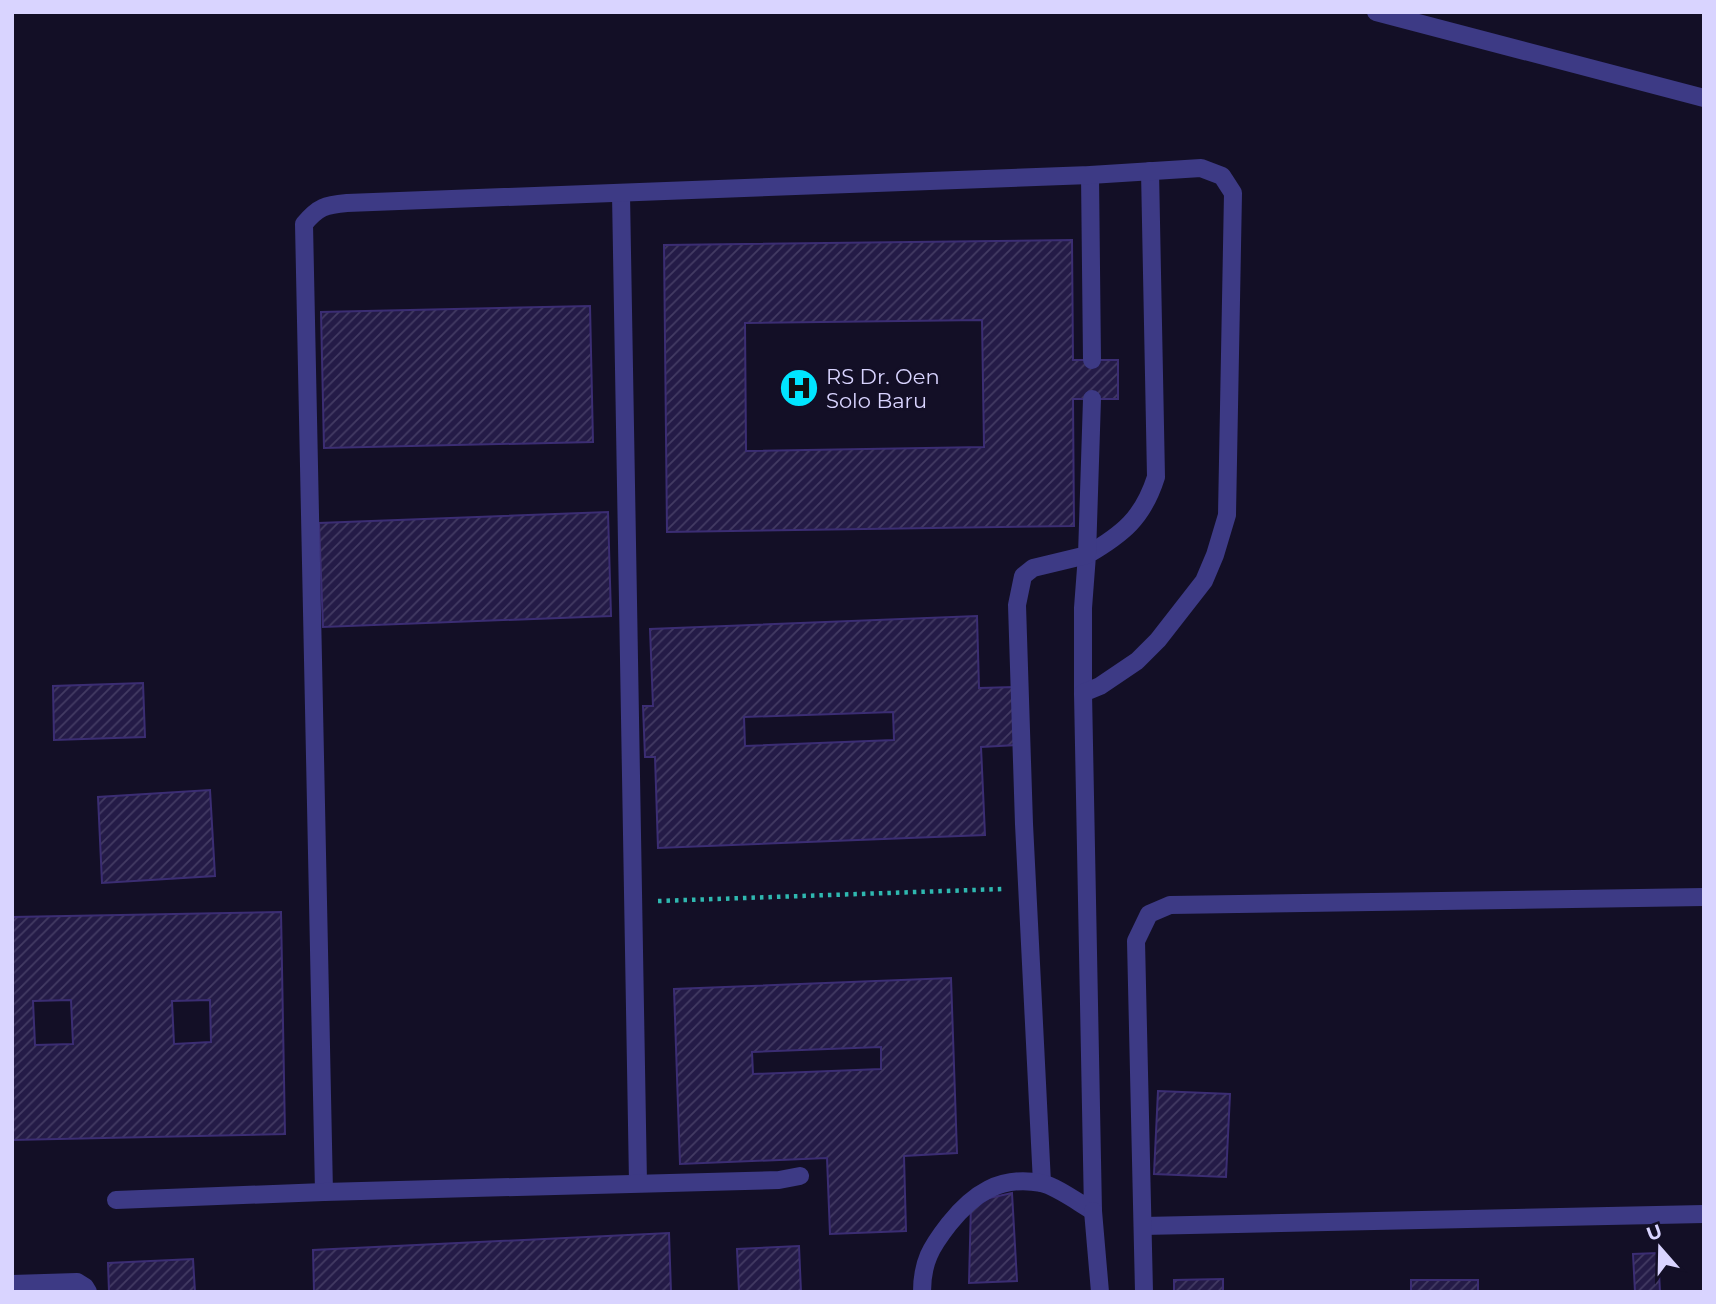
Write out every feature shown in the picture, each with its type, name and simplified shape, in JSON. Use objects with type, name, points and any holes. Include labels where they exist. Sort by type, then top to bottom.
[{"type":"lane","points":[[1376,12],[1704,98]]},
{"type":"lane","points":[[324,1192],[304,224],[316,211],[330,205],[347,203],[516,195],[621,194],[1201,169],[1222,176],[1233,193],[1227,515],[1204,581],[1158,640],[1137,661],[1083,693]]},
{"type":"lane","points":[[1042,1183],[1027,888],[1017,605],[1023,576],[1033,568],[1087,555],[1112,541],[1136,519],[1149,499],[1156,477],[1150,171]]},
{"type":"lane","points":[[1090,175],[1092,360]]},
{"type":"lane","points":[[621,194],[638,1183]]},
{"type":"lane","points":[[1093,399],[1083,608],[1083,693],[1093,1210],[1100,1292]]},
{"type":"lane","points":[[1144,1292],[1136,941],[1149,914],[1170,905],[1704,897]]},
{"type":"lane","points":[[116,1200],[779,1180],[800,1176]]},
{"type":"lane","points":[[922,1292],[930,1247],[965,1204],[987,1188],[1012,1182],[1042,1183],[1093,1210]]},
{"type":"lane","points":[[1143,1226],[1704,1214]]},
{"type":"lane","points":[[12,1284],[77,1282],[88,1292]]},
{"type":"path","points":[[633,902],[1027,888]]},
{"type":"building","points":[[1072,240],[1073,360],[1118,360],[1118,399],[1073,399],[1074,526],[667,532],[664,245]],"holes":[[[982,320],[984,447],[746,451],[745,323]]]},
{"type":"building","points":[[590,306],[593,442],[324,448],[321,312]]},
{"type":"building","points":[[608,512],[611,616],[323,627],[319,523]]},
{"type":"building","points":[[977,616],[979,688],[1014,687],[1017,745],[981,747],[985,835],[658,848],[655,757],[645,757],[643,706],[653,706],[650,629]],"holes":[[[893,712],[894,740],[745,746],[744,717]]]},
{"type":"building","points":[[143,683],[145,737],[54,740],[53,686]]},
{"type":"building","points":[[210,790],[215,876],[102,883],[98,797]]},
{"type":"building","points":[[281,912],[285,1134],[12,1140],[12,917]],"holes":[[[71,1000],[73,1044],[35,1045],[33,1001]],[[210,1000],[211,1042],[174,1044],[172,1001]]]},
{"type":"building","points":[[951,978],[957,1153],[904,1156],[906,1231],[830,1234],[827,1158],[680,1164],[674,989]],"holes":[[[881,1047],[881,1069],[753,1074],[752,1052]]]},
{"type":"building","points":[[1158,1091],[1230,1094],[1226,1177],[1154,1174]]},
{"type":"building","points":[[1012,1193],[1017,1281],[969,1283],[971,1202]]},
{"type":"building","points":[[669,1233],[671,1292],[314,1292],[313,1250]]},
{"type":"building","points":[[799,1246],[801,1292],[739,1292],[737,1249]]},
{"type":"building","points":[[1658,1253],[1660,1292],[1635,1292],[1633,1254]]},
{"type":"building","points":[[193,1259],[195,1292],[109,1292],[108,1263]]},
{"type":"building","points":[[1223,1279],[1223,1292],[1174,1292],[1174,1280]]},
{"type":"building","points":[[1411,1280],[1478,1280],[1478,1292],[1411,1292]]},
{"type":"place","name":"RS Dr. Oen Solo Baru","points":[[799,388]]}]
